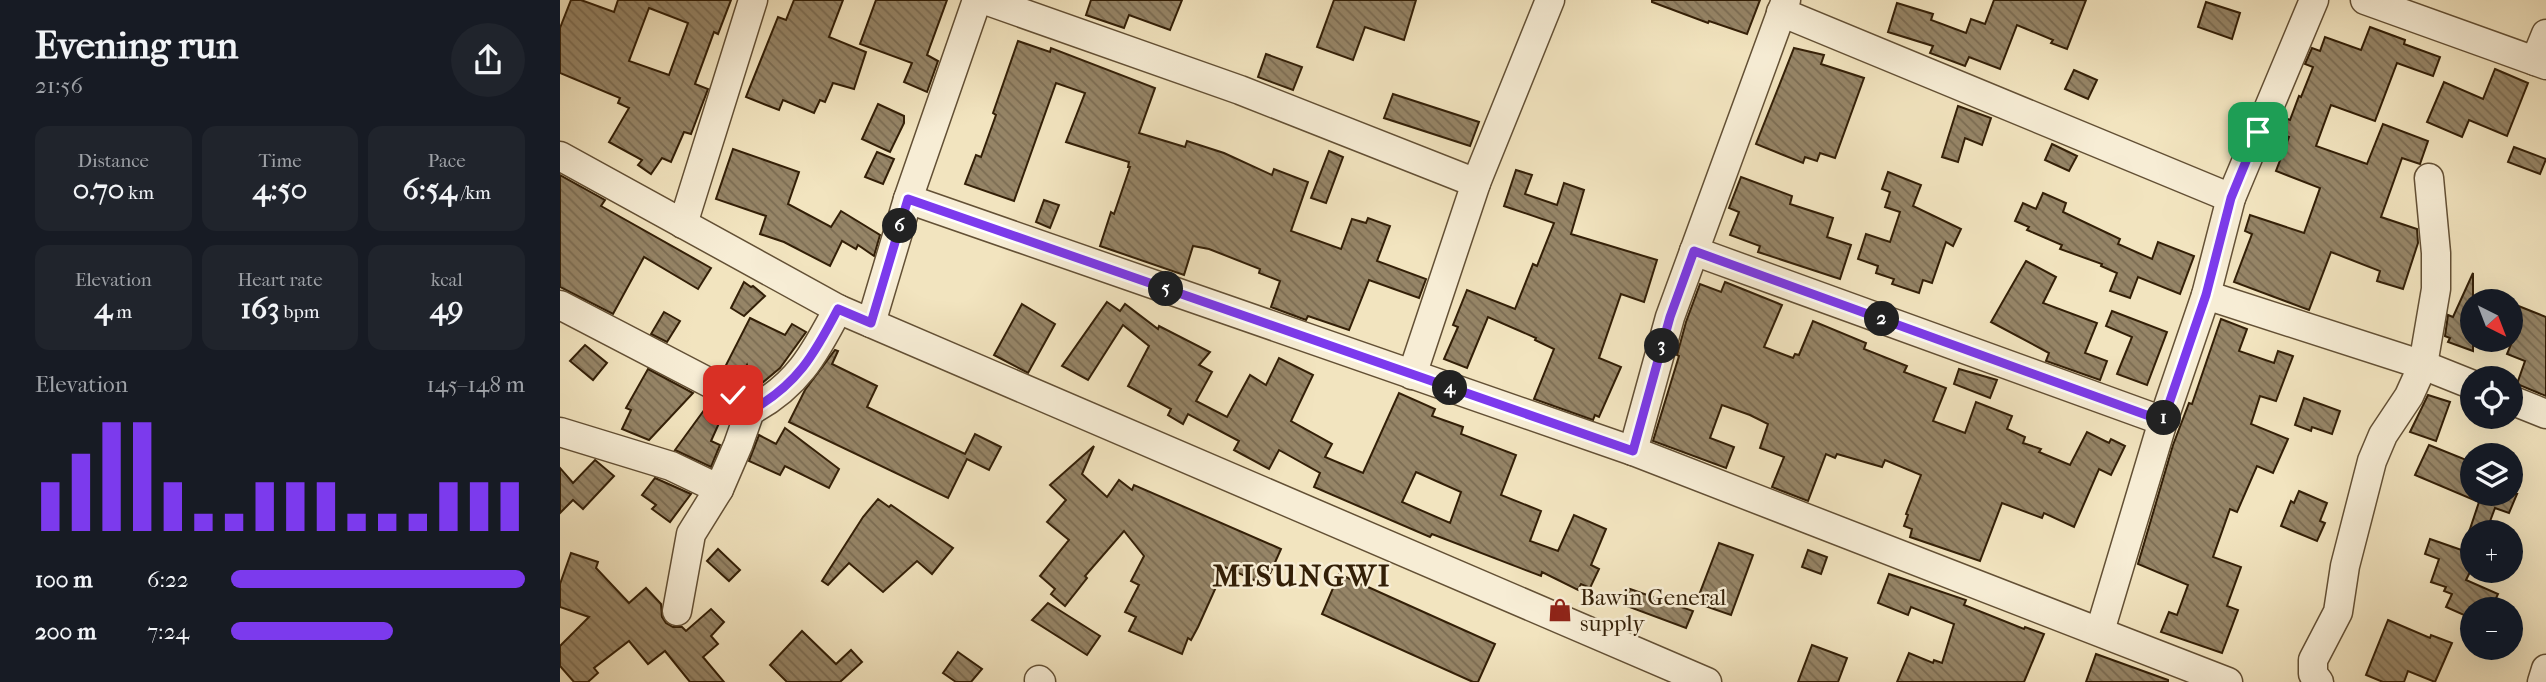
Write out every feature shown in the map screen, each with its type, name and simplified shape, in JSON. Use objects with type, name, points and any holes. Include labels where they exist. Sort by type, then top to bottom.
[{"type":"street","points":[[683,224],[753,0]]},
{"type":"street","points":[[871,323],[908,199],[977,0]]},
{"type":"street","points":[[985,0],[1240,90],[1476,183]]},
{"type":"street","points":[[1412,374],[1476,183],[1550,0]]},
{"type":"street","points":[[2100,631],[2163,421],[2206,295],[2231,198],[2314,0]]},
{"type":"street","points":[[2365,0],[2540,63],[2546,34]]},
{"type":"street","points":[[1633,451],[1670,317],[1784,6],[2231,198]]},
{"type":"street","points":[[560,156],[838,309],[1663,674],[1707,682]]},
{"type":"street","points":[[2319,682],[2314,674],[2312,660],[2338,612],[2345,566],[2372,461],[2383,435],[2409,396],[2423,365],[2436,289],[2436,243],[2430,178]]},
{"type":"street","points":[[908,199],[1633,451],[2228,682]]},
{"type":"street","points":[[1694,251],[2163,421]]},
{"type":"street","points":[[2206,295],[2460,379]]},
{"type":"street","points":[[560,305],[733,395],[750,411]]},
{"type":"street","points":[[677,611],[691,534],[719,489],[750,411],[769,401],[814,356],[838,309]]},
{"type":"street","points":[[2523,405],[2546,414]]},
{"type":"street","points":[[560,432],[671,466],[719,489]]},
{"type":"street","points":[[2542,682],[2546,669]]},
{"type":"building","points":[[571,0],[581,0],[614,12],[618,0],[731,0],[718,34],[714,32],[695,84],[708,89],[691,134],[684,132],[671,162],[662,158],[651,174],[638,165],[642,160],[609,142],[629,108],[618,103],[620,98],[560,73],[560,28]],"holes":[[[649,8],[688,23],[669,75],[629,61]]]},
{"type":"building","points":[[794,0],[843,0],[829,37],[866,52],[854,89],[833,83],[825,102],[820,100],[814,113],[783,100],[779,110],[746,97],[778,17],[786,20]]},
{"type":"building","points":[[876,0],[947,0],[927,55],[938,61],[927,92],[904,82],[912,63],[860,44]]},
{"type":"building","points":[[1091,0],[1182,0],[1170,30],[1129,15],[1124,28],[1086,15]]},
{"type":"building","points":[[1334,0],[1416,0],[1404,40],[1365,27],[1353,60],[1317,47]]},
{"type":"building","points":[[1652,0],[1760,0],[1747,34],[1709,21],[1708,23]]},
{"type":"building","points":[[1994,0],[2086,0],[2067,49],[2017,25],[2000,69],[1969,57],[1965,66],[1930,53],[1933,46],[1888,32],[1897,3],[1933,14],[1931,20],[1966,33],[1971,19],[1985,24]]},
{"type":"building","points":[[2206,2],[2240,13],[2232,39],[2198,27]]},
{"type":"building","points":[[2370,27],[2405,40],[2404,44],[2440,57],[2433,76],[2397,63],[2375,121],[2331,105],[2316,146],[2367,164],[2383,124],[2428,141],[2420,164],[2402,158],[2381,217],[2417,229],[2418,243],[2403,289],[2377,281],[2380,271],[2331,252],[2309,310],[2234,282],[2252,234],[2245,231],[2250,215],[2304,233],[2320,188],[2276,171],[2289,137],[2279,134],[2285,118],[2290,120],[2313,67],[2305,64],[2312,48],[2320,51],[2325,37],[2361,50]]},
{"type":"building","points":[[1018,41],[1050,52],[1051,48],[1155,88],[1139,133],[1185,147],[1187,141],[1224,153],[1272,175],[1274,169],[1308,182],[1291,231],[1341,249],[1352,219],[1366,223],[1368,218],[1390,226],[1377,261],[1426,279],[1419,298],[1369,280],[1349,330],[1308,316],[1306,320],[1271,307],[1280,281],[1259,273],[1260,269],[1209,249],[1193,246],[1184,275],[1100,246],[1111,212],[1114,214],[1130,167],[1129,162],[1066,142],[1085,93],[1056,83],[1014,201],[965,184],[976,155],[981,157]]},
{"type":"building","points":[[1794,48],[1824,55],[1821,64],[1864,78],[1835,158],[1820,153],[1817,161],[1805,157],[1803,163],[1756,144]]},
{"type":"building","points":[[1266,54],[1302,67],[1293,90],[1258,77]]},
{"type":"building","points":[[2495,69],[2528,83],[2507,136],[2469,120],[2462,137],[2427,122],[2444,82],[2483,99]]},
{"type":"building","points":[[2074,70],[2097,80],[2088,99],[2065,89]]},
{"type":"building","points":[[1393,94],[1479,122],[1470,146],[1384,118]]},
{"type":"building","points":[[878,104],[904,116],[904,123],[890,152],[862,139]]},
{"type":"building","points":[[1958,106],[1991,118],[1982,145],[1965,138],[1958,162],[1942,157]]},
{"type":"building","points":[[2052,144],[2077,156],[2069,171],[2045,160]]},
{"type":"building","points":[[2514,147],[2546,159],[2540,174],[2508,162]]},
{"type":"building","points":[[733,149],[799,172],[788,204],[831,227],[841,211],[880,235],[874,256],[858,245],[856,249],[842,241],[830,266],[784,242],[760,234],[766,216],[716,199]]},
{"type":"building","points":[[1329,151],[1343,157],[1326,203],[1311,198]]},
{"type":"building","points":[[877,152],[894,159],[883,184],[865,177]]},
{"type":"building","points":[[1516,170],[1532,175],[1525,194],[1557,205],[1564,183],[1584,190],[1571,234],[1657,260],[1644,302],[1621,294],[1599,358],[1621,367],[1599,417],[1595,415],[1593,420],[1534,399],[1554,349],[1488,317],[1467,368],[1444,359],[1458,327],[1453,325],[1467,290],[1515,309],[1533,264],[1537,266],[1554,223],[1504,206]]},
{"type":"building","points":[[1888,172],[1921,185],[1913,206],[1961,229],[1953,246],[1946,242],[1932,283],[1923,280],[1919,293],[1892,284],[1894,279],[1876,273],[1878,266],[1858,259],[1866,234],[1890,242],[1900,212],[1885,207],[1890,192],[1882,189]]},
{"type":"building","points":[[560,175],[605,200],[601,206],[711,268],[698,289],[644,257],[613,314],[560,287]]},
{"type":"building","points":[[1741,177],[1792,196],[1790,204],[1833,218],[1827,237],[1851,245],[1840,279],[1758,252],[1760,246],[1730,235],[1739,212],[1729,208]]},
{"type":"building","points":[[2043,193],[2066,203],[2063,212],[2120,239],[2118,244],[2152,259],[2158,242],[2194,256],[2180,294],[2138,277],[2130,298],[2110,291],[2117,273],[2101,266],[2102,264],[2060,249],[2062,245],[2027,230],[2029,227],[2015,221],[2023,203],[2036,209]]},
{"type":"building","points":[[1044,200],[1059,205],[1050,228],[1036,222]]},
{"type":"building","points":[[2026,261],[2056,277],[2043,303],[2097,323],[2085,353],[2107,361],[2100,380],[2046,361],[2049,353],[1991,322]]},
{"type":"building","points":[[2473,273],[2473,289],[2466,289]]},
{"type":"building","points":[[744,282],[765,296],[744,316],[731,308]]},
{"type":"building","points":[[1725,282],[1782,305],[1764,347],[1793,358],[1795,354],[1799,355],[1813,321],[1866,343],[1864,349],[1907,366],[1904,372],[1946,388],[1933,421],[1965,433],[1976,402],[2012,416],[2007,429],[2025,437],[2023,443],[2041,449],[2039,452],[2070,465],[2087,432],[2109,443],[2111,439],[2125,446],[2111,475],[2099,469],[2074,527],[2044,513],[2042,518],[2002,503],[1980,561],[1910,537],[1912,529],[1904,526],[1908,515],[1906,514],[1921,475],[1885,460],[1882,467],[1837,454],[1835,458],[1826,454],[1808,501],[1772,487],[1784,457],[1760,448],[1768,424],[1750,415],[1722,405],[1710,438],[1734,447],[1726,468],[1653,441],[1679,356],[1677,355],[1686,322],[1700,284],[1721,292]]},
{"type":"building","points":[[1107,302],[1120,311],[1125,304],[1158,329],[1159,326],[1210,352],[1199,365],[1212,372],[1196,401],[1227,417],[1250,375],[1266,385],[1279,358],[1313,375],[1291,421],[1332,444],[1325,457],[1363,473],[1399,393],[1435,409],[1432,416],[1463,427],[1461,434],[1516,455],[1501,495],[1541,511],[1530,541],[1558,551],[1574,515],[1606,529],[1591,565],[1599,569],[1590,588],[1581,584],[1578,590],[1542,572],[1541,576],[1432,534],[1430,537],[1314,487],[1320,473],[1279,450],[1269,469],[1234,450],[1239,441],[1188,414],[1183,424],[1168,415],[1171,409],[1128,386],[1149,346],[1123,325],[1088,380],[1062,366]],"holes":[[[1416,472],[1461,492],[1450,523],[1402,502]]]},
{"type":"building","points":[[2460,302],[2460,346],[2448,342],[2450,338],[2445,336],[2448,315],[2453,317]]},
{"type":"building","points":[[1022,304],[1055,324],[1028,373],[994,355]]},
{"type":"building","points":[[2524,308],[2546,317],[2546,396],[2523,386],[2525,361],[2507,354],[2524,352]]},
{"type":"building","points":[[2112,311],[2167,332],[2147,385],[2117,374],[2132,337],[2106,326]]},
{"type":"building","points":[[664,312],[680,321],[667,342],[651,334]]},
{"type":"building","points":[[750,318],[785,335],[792,324],[806,332],[780,368],[755,389],[747,365],[740,380],[723,371]]},
{"type":"building","points":[[2221,319],[2247,329],[2239,351],[2274,363],[2278,351],[2293,356],[2276,401],[2260,396],[2251,424],[2288,439],[2273,473],[2257,466],[2237,512],[2230,509],[2213,557],[2241,567],[2227,606],[2238,610],[2222,653],[2161,632],[2169,612],[2177,615],[2188,585],[2138,564],[2173,445],[2189,403],[2192,404]]},
{"type":"building","points":[[585,345],[607,363],[593,380],[570,361]]},
{"type":"building","points":[[835,350],[838,351],[832,364],[877,386],[867,407],[965,454],[975,434],[1001,447],[989,470],[967,459],[948,498],[789,422],[805,390]]},
{"type":"building","points":[[648,369],[693,393],[649,440],[622,429],[631,410],[626,408]]},
{"type":"building","points":[[1959,369],[1997,380],[1990,398],[1954,384]]},
{"type":"building","points":[[2428,395],[2450,402],[2436,441],[2410,432]]},
{"type":"building","points":[[2304,398],[2340,411],[2332,434],[2295,425]]},
{"type":"building","points":[[710,402],[725,410],[711,441],[720,445],[711,467],[675,450]]},
{"type":"building","points":[[785,428],[839,469],[829,488],[785,466],[780,475],[749,461],[759,435],[776,444]]},
{"type":"building","points":[[2429,445],[2460,457],[2460,494],[2415,475]]},
{"type":"building","points":[[1094,446],[1082,474],[1107,497],[1119,480],[1132,490],[1134,485],[1281,549],[1265,585],[1225,567],[1198,627],[1191,640],[1188,638],[1182,654],[1129,631],[1136,617],[1125,612],[1139,585],[1131,581],[1144,556],[1124,531],[1085,576],[1087,578],[1065,606],[1051,594],[1055,589],[1040,576],[1069,540],[1047,522],[1066,500],[1050,485]]},
{"type":"building","points":[[595,460],[614,476],[583,509],[573,500],[560,513],[560,468],[573,483]]},
{"type":"building","points":[[655,478],[691,494],[670,522],[652,509],[656,505],[642,495]]},
{"type":"building","points":[[2299,491],[2327,503],[2320,521],[2325,523],[2317,541],[2281,526],[2291,501],[2294,503]]},
{"type":"building","points":[[878,499],[953,548],[932,574],[917,561],[883,592],[849,563],[828,585],[822,581],[863,517]]},
{"type":"building","points":[[2478,506],[2512,506],[2509,513],[2495,508],[2490,520],[2473,520]]},
{"type":"building","points":[[2430,539],[2460,549],[2460,583],[2473,583],[2498,594],[2497,597],[2460,597],[2460,613],[2446,607],[2452,594],[2444,591],[2446,587],[2431,582],[2439,559],[2425,554]]},
{"type":"building","points":[[1719,543],[1753,555],[1731,615],[1696,603]]},
{"type":"building","points":[[718,549],[740,570],[729,581],[707,561]]},
{"type":"building","points":[[1808,550],[1827,557],[1821,574],[1802,567]]},
{"type":"building","points":[[571,553],[598,562],[596,568],[629,603],[646,588],[661,604],[662,617],[666,623],[673,627],[682,627],[686,631],[711,609],[724,622],[711,636],[718,644],[703,657],[724,682],[690,682],[665,651],[648,664],[629,641],[594,668],[598,673],[588,682],[574,682],[560,666],[560,646],[589,617],[560,607],[560,584]]},
{"type":"building","points":[[1339,574],[1495,644],[1478,682],[1322,614]]},
{"type":"building","points":[[1889,574],[1966,600],[1964,605],[2024,629],[2025,627],[2044,634],[2024,682],[1897,682],[1909,653],[1933,663],[1934,660],[1942,663],[1954,624],[1911,607],[1908,615],[1878,603]]},
{"type":"building","points":[[1630,589],[1693,611],[1686,628],[1624,605]]},
{"type":"building","points":[[1048,603],[1100,636],[1087,655],[1032,620]]},
{"type":"building","points":[[2388,620],[2430,638],[2431,635],[2452,643],[2435,682],[2408,671],[2404,682],[2383,682],[2366,675]]},
{"type":"building","points":[[802,631],[836,664],[851,650],[862,662],[840,682],[787,682],[770,665]]},
{"type":"building","points":[[1812,645],[1847,658],[1838,682],[1798,682]]},
{"type":"building","points":[[958,652],[982,669],[971,682],[956,682],[943,673]]},
{"type":"building","points":[[2096,654],[2168,680],[2168,682],[2086,682]]},
{"type":"place","name":"Bawin General supply","points":[[1560,610]]},
{"type":"district","name":"MISUNGWI","points":[[1302,576]]},
{"type":"route","points":[[733,395],[750,411],[769,401],[814,356],[838,309],[871,323],[908,199],[1633,451],[1670,317],[1694,251],[2163,421],[2206,295],[2231,198],[2258,132]]}]
